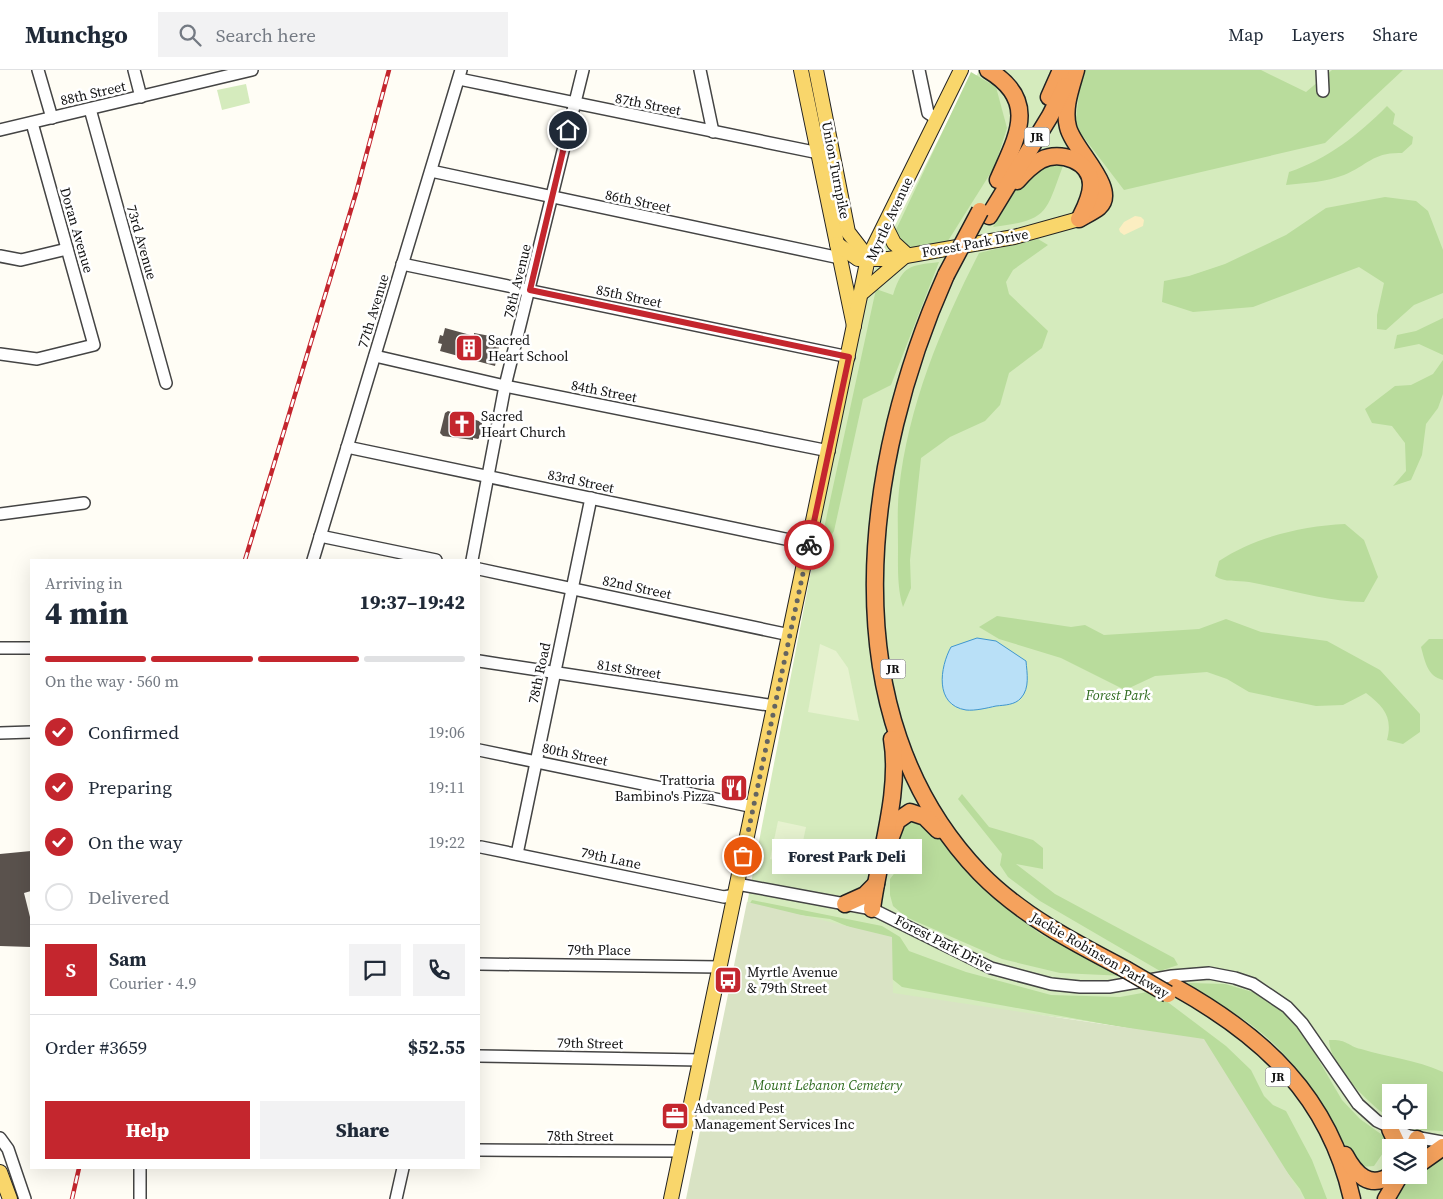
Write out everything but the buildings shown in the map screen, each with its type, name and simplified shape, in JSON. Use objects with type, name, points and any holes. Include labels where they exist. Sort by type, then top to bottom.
[{"type":"highway","points":[[988,70],[1010,90],[1019,116],[1017,138],[998,180]]},
{"type":"highway","name":"Jackie Robinson Parkway","points":[[989,210],[998,180],[1043,108],[1062,70]]},
{"type":"highway","points":[[1074,70],[1067,104],[1068,127],[1076,146],[1105,187],[1105,197],[1100,206],[1079,219]]},
{"type":"highway","name":"Jackie Robinson Parkway","points":[[1074,70],[1050,116],[989,210],[951,277],[922,332],[903,390],[889,448],[879,508],[875,565],[876,625],[888,702],[900,742],[921,790],[950,836],[980,872],[1010,900],[1045,925],[1234,1022],[1260,1043],[1292,1077],[1324,1127],[1342,1166],[1352,1199]]},
{"type":"highway","points":[[989,210],[1034,165],[1046,158],[1064,156],[1082,166],[1090,179],[1089,198],[1079,219]]},
{"type":"highway","name":"Jackie Robinson Parkway","points":[[951,277],[918,376],[904,429],[890,507],[885,592],[890,651],[900,709],[914,752],[935,794],[957,828],[982,858],[1007,884],[1040,911],[1131,968]]},
{"type":"highway","points":[[875,910],[876,884],[894,776],[894,754],[888,702]]},
{"type":"highway","points":[[875,910],[893,828],[899,818],[906,814],[917,813],[928,819],[953,850],[980,872]]},
{"type":"highway","points":[[845,904],[864,895],[876,884]]},
{"type":"highway","name":"Jackie Robinson Parkway","points":[[1172,990],[1226,1029],[1263,1060],[1282,1082],[1316,1133],[1334,1174],[1342,1199]]},
{"type":"highway","points":[[1324,1127],[1360,1177],[1374,1182],[1382,1180]]},
{"type":"highway","points":[[1390,1129],[1403,1139]]},
{"type":"highway","points":[[1427,1158],[1443,1147]]},
{"type":"highway","points":[[1386,1199],[1394,1184]]},
{"type":"main road","name":"Union Turnpike","points":[[801,70],[848,232],[868,258]]},
{"type":"main road","name":"Union Turnpike","points":[[816,70],[839,251],[854,331]]},
{"type":"main road","name":"Myrtle Avenue","points":[[671,1199],[863,292],[868,258],[961,70]]},
{"type":"main road","name":"Forest Park Drive","points":[[868,258],[889,259],[1014,238],[1079,219]]},
{"type":"main road","points":[[863,292],[907,255],[894,243],[885,225]]},
{"type":"main road","points":[[839,251],[858,259],[868,258]]},
{"type":"main road","points":[[0,1172],[10,1199]]},
{"type":"street","points":[[38,70],[52,118]]},
{"type":"street","points":[[134,70],[141,96]]},
{"type":"street","name":"88th Street","points":[[0,130],[230,73],[252,70]]},
{"type":"street","name":"78th Avenue","points":[[472,559],[505,386],[553,198],[583,70]]},
{"type":"street","points":[[700,70],[713,132]]},
{"type":"street","points":[[919,70],[928,113],[936,119]]},
{"type":"street","points":[[1322,70],[1323,91]]},
{"type":"street","name":"87th Street","points":[[460,74],[575,104],[713,132],[825,151]]},
{"type":"street","name":"77th Avenue","points":[[313,559],[460,74]]},
{"type":"street","name":"73rd Avenue","points":[[90,109],[166,383]]},
{"type":"street","name":"Doran Avenue","points":[[0,354],[37,360],[94,345],[32,123]]},
{"type":"street","name":"86th Street","points":[[430,171],[553,198],[839,251]]},
{"type":"street","points":[[0,256],[21,260],[67,250]]},
{"type":"street","name":"85th Street","points":[[402,264],[849,357]]},
{"type":"street","name":"84th Street","points":[[375,356],[505,386],[828,452]]},
{"type":"street","name":"83rd Street","points":[[347,447],[809,544]]},
{"type":"street","name":"78th Road","points":[[517,854],[591,498]]},
{"type":"street","points":[[0,514],[84,504]]},
{"type":"street","points":[[320,536],[431,559]]},
{"type":"street","name":"82nd Street","points":[[480,569],[790,635]]},
{"type":"street","points":[[0,648],[30,648]]},
{"type":"street","name":"81st Street","points":[[480,661],[775,706]]},
{"type":"street","points":[[0,733],[30,732]]},
{"type":"street","points":[[16,734],[30,741]]},
{"type":"street","name":"80th Street","points":[[480,750],[754,807]]},
{"type":"street","name":"79th Lane","points":[[481,848],[724,896],[736,889]]},
{"type":"street","name":"Forest Park Drive","points":[[736,889],[875,910],[991,968],[1051,984],[1109,987],[1172,976],[1209,973],[1253,984],[1287,1007],[1302,1023],[1358,1104],[1382,1123]]},
{"type":"street","name":"79th Place","points":[[480,964],[720,967]]},
{"type":"street","name":"79th Street","points":[[480,1056],[700,1060]]},
{"type":"street","points":[[0,1138],[8,1149],[25,1199]]},
{"type":"street","points":[[1427,1143],[1443,1142]]},
{"type":"street","name":"78th Street","points":[[480,1150],[681,1151]]},
{"type":"street","points":[[140,1169],[140,1199]]},
{"type":"street","points":[[396,1199],[403,1169]]},
{"type":"green space","name":"Forest Park","points":[[979,70],[1443,70],[1443,1199],[1299,1199],[1204,1039],[1063,1018],[870,995],[747,904],[852,358],[876,263],[969,79],[977,75]]},
{"type":"green space","points":[[1082,70],[1261,70],[1306,92],[1332,70],[1403,70],[1325,143],[1124,190],[1075,126]]},
{"type":"green space","points":[[971,72],[996,87],[1007,128],[995,166],[946,244],[907,248],[894,234]]},
{"type":"green space","points":[[246,84],[250,103],[222,110],[217,90]]},
{"type":"green space","points":[[1387,106],[1395,114],[1393,124],[1413,137],[1412,144],[1402,153],[1392,153],[1377,157],[1344,175],[1330,179],[1286,185],[1289,172],[1317,160],[1342,145]]},
{"type":"green space","points":[[1064,163],[1053,194],[1042,212],[1025,221],[993,227],[1021,182],[1038,166]]},
{"type":"green space","points":[[1385,197],[1416,201],[1428,211],[1443,250],[1443,293],[1414,305],[1386,330],[1377,329],[1377,315],[1384,283],[1359,267],[1253,307],[1193,312],[1162,302],[1164,281],[1189,276],[1225,264],[1286,235],[1326,208]]},
{"type":"green space","points":[[1038,239],[1048,245],[1013,270],[1006,282],[1009,294],[1048,331],[1042,348],[1009,373],[1000,405],[985,421],[950,437],[921,458],[910,560],[911,588],[903,607],[898,577],[898,511],[903,459],[918,398],[939,338],[979,253]]},
{"type":"green space","points":[[939,262],[891,385],[863,399],[834,531],[818,556],[876,289],[893,295],[900,277],[909,268],[921,264]]},
{"type":"green space","points":[[1443,318],[1443,355],[1419,344],[1394,349],[1397,335],[1416,331]]},
{"type":"green space","points":[[1443,360],[1443,394],[1438,408],[1426,424],[1422,455],[1411,480],[1393,486],[1406,471],[1405,443],[1392,426],[1372,423],[1365,409],[1395,386],[1411,385],[1433,374]]},
{"type":"green space","points":[[1345,524],[1364,540],[1378,577],[1364,602],[1320,597],[1249,582],[1227,580],[1215,576],[1219,561],[1263,539],[1312,527]]},
{"type":"green space","points":[[997,616],[1071,627],[1085,625],[1104,635],[1199,629],[1226,619],[1261,632],[1327,641],[1380,670],[1420,714],[1420,732],[1403,744],[1387,740],[1389,725],[1386,713],[1366,693],[1343,705],[1316,706],[1249,692],[1227,679],[1207,672],[1155,676],[1125,690],[1061,658],[999,639],[979,627]]},
{"type":"green space","points":[[1429,639],[1443,639],[1443,680],[1433,675],[1426,663],[1421,647]]},
{"type":"green space","points":[[820,644],[836,651],[848,668],[859,721],[808,712]]},
{"type":"green space","points":[[962,794],[989,827],[1033,840],[1043,848],[1043,869],[1016,864],[1055,894],[1174,958],[1178,965],[1160,971],[1040,901],[1008,877],[1000,865],[1002,854],[958,799]]},
{"type":"green space","points":[[917,820],[930,827],[970,873],[1015,915],[1042,935],[1126,976],[1060,973],[1002,959],[906,917],[893,906],[890,895],[890,879],[903,862],[896,842],[901,827],[904,821]]},
{"type":"green space","points":[[778,821],[806,827],[798,865],[770,859]]},
{"type":"green space","points":[[752,900],[882,926],[900,937],[909,951],[966,972],[1051,995],[1120,997],[1153,991],[1226,1046],[1251,1070],[1264,1096],[1273,1105],[1286,1111],[1312,1160],[1327,1199],[1305,1199],[1300,1189],[1257,1133],[1198,1041],[902,987],[886,974],[878,939],[830,919],[747,908]]},
{"type":"green space","name":"Mount Lebanon Cemetery","points":[[747,902],[892,937],[893,993],[1204,1039],[1304,1199],[686,1199]]},
{"type":"green space","points":[[1190,983],[1225,984],[1256,993],[1289,1016],[1311,1047],[1342,1100],[1360,1119],[1385,1137],[1385,1139],[1382,1139],[1382,1154],[1374,1166],[1362,1167],[1355,1159],[1309,1085],[1272,1042],[1233,1013],[1183,985]]},
{"type":"green space","points":[[1329,1040],[1343,1041],[1361,1049],[1422,1064],[1443,1072],[1443,1131],[1419,1129],[1427,1129],[1427,1084],[1382,1084],[1382,1113],[1352,1084],[1336,1061]]},
{"type":"green space","points":[[1443,1157],[1443,1199],[1393,1199],[1404,1184],[1427,1184],[1427,1166]]},
{"type":"sand","points":[[1135,216],[1141,217],[1144,220],[1143,226],[1124,235],[1119,229],[1124,222]]},
{"type":"water","points":[[977,638],[996,641],[1026,661],[1026,690],[1016,702],[977,710],[966,710],[956,707],[944,693],[942,674],[951,647]]},
{"type":"railway","points":[[245,559],[356,193],[389,70]]},
{"type":"railway","points":[[72,1199],[79,1169]]},
{"type":"way so far","points":[[743,856],[809,545]]},
{"type":"place","name":"Sacred Heart School","points":[[469,348]]},
{"type":"place","name":"Sacred Heart Church","points":[[462,424]]},
{"type":"place","name":"Trattoria Bambino's Pizza","points":[[734,788]]},
{"type":"place","name":"Forest Park Deli","points":[[743,856]]},
{"type":"place","name":"Myrtle Avenue & 79th Street","points":[[728,980]]},
{"type":"place","name":"Advanced Pest Management Services Inc","points":[[675,1116]]},
{"type":"route","points":[[568,130],[530,290],[849,357],[809,545]]}]
